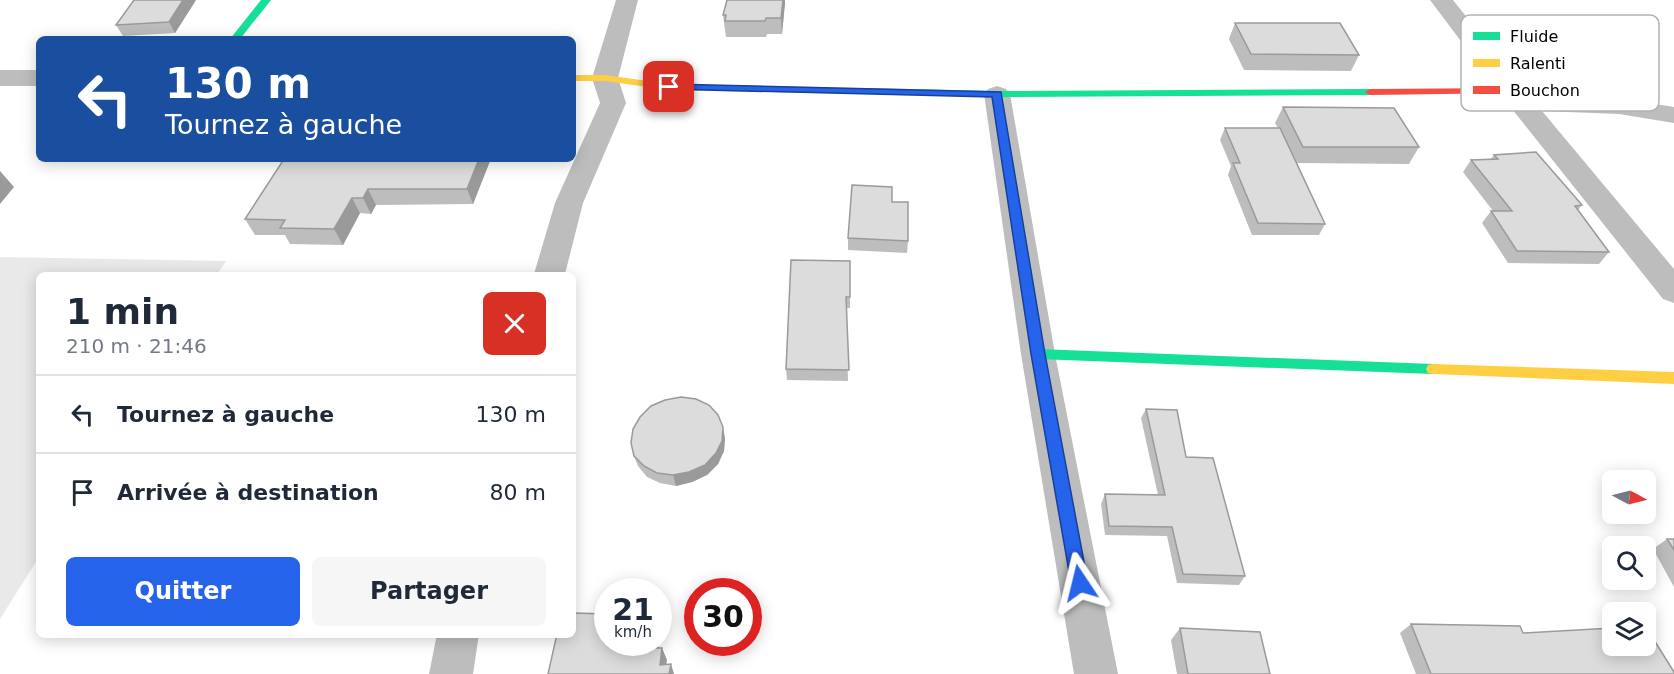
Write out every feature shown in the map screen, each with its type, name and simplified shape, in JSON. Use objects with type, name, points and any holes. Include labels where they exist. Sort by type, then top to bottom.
[{"type":"street","points":[[237,36],[266,0]]},
{"type":"street","points":[[550,272],[569,203],[608,121],[613,103],[605,78],[627,0]]},
{"type":"street","points":[[1441,0],[1461,26]]},
{"type":"street","points":[[0,78],[36,78]]},
{"type":"street","points":[[576,78],[605,78],[669,87],[997,94],[1461,97]]},
{"type":"street","points":[[997,94],[1038,354],[1096,674]]},
{"type":"street","points":[[1527,111],[1674,291]]},
{"type":"street","points":[[1652,111],[1674,115]]},
{"type":"street","points":[[1038,354],[1674,378]]},
{"type":"street","points":[[451,674],[457,638]]},
{"type":"shaded area","points":[[0,257],[226,261],[218,272],[36,272],[36,562],[0,619]]},
{"type":"building","points":[[134,0],[183,0],[169,22],[116,25]]},
{"type":"building","points":[[727,0],[783,0],[781,18],[766,18],[765,21],[725,21],[726,15],[723,15]]},
{"type":"building","points":[[1235,23],[1340,23],[1359,55],[1251,54]]},
{"type":"building","points":[[1283,107],[1394,108],[1419,147],[1303,147]]},
{"type":"building","points":[[1225,128],[1280,128],[1325,224],[1258,223],[1233,163],[1240,163]]},
{"type":"building","points":[[1536,152],[1582,205],[1575,206],[1609,252],[1517,251],[1491,211],[1512,211],[1471,160],[1498,159],[1494,155]]},
{"type":"building","points":[[282,162],[478,162],[467,189],[368,189],[363,198],[352,198],[334,229],[280,228],[285,220],[245,219]]},
{"type":"building","points":[[852,185],[892,187],[892,202],[908,202],[908,241],[848,238]]},
{"type":"building","points":[[791,260],[850,261],[850,297],[846,297],[849,370],[786,369]]},
{"type":"building","points":[[681,397],[696,399],[709,405],[718,415],[723,427],[722,441],[716,453],[705,465],[689,472],[673,475],[657,473],[644,466],[634,456],[631,443],[633,429],[640,417],[651,406]]},
{"type":"building","points":[[1146,409],[1177,410],[1186,457],[1213,458],[1245,576],[1183,574],[1172,527],[1109,526],[1105,494],[1165,495]]},
{"type":"building","points":[[1667,539],[1674,539],[1674,550]]},
{"type":"building","points":[[576,613],[594,614],[594,656],[661,656],[660,665],[671,664],[669,674],[548,674],[556,638],[576,638]]},
{"type":"building","points":[[1411,624],[1520,626],[1523,633],[1602,629],[1602,656],[1656,656],[1656,643],[1674,672],[1674,674],[1431,674]]},
{"type":"building","points":[[1180,628],[1260,632],[1270,674],[1188,674]]},
{"type":"traffic: fast","points":[[237,36],[266,0]]},
{"type":"traffic: fast","points":[[864,91],[997,94],[1370,92]]},
{"type":"traffic: fast","points":[[1038,354],[1433,369]]},
{"type":"traffic: slow","points":[[576,78],[605,78],[669,87],[864,91]]},
{"type":"traffic: slow","points":[[1433,369],[1674,378]]},
{"type":"traffic: jam","points":[[1370,92],[1461,91]]},
{"type":"route","points":[[669,87],[997,94],[1038,354],[1080,583]]}]
